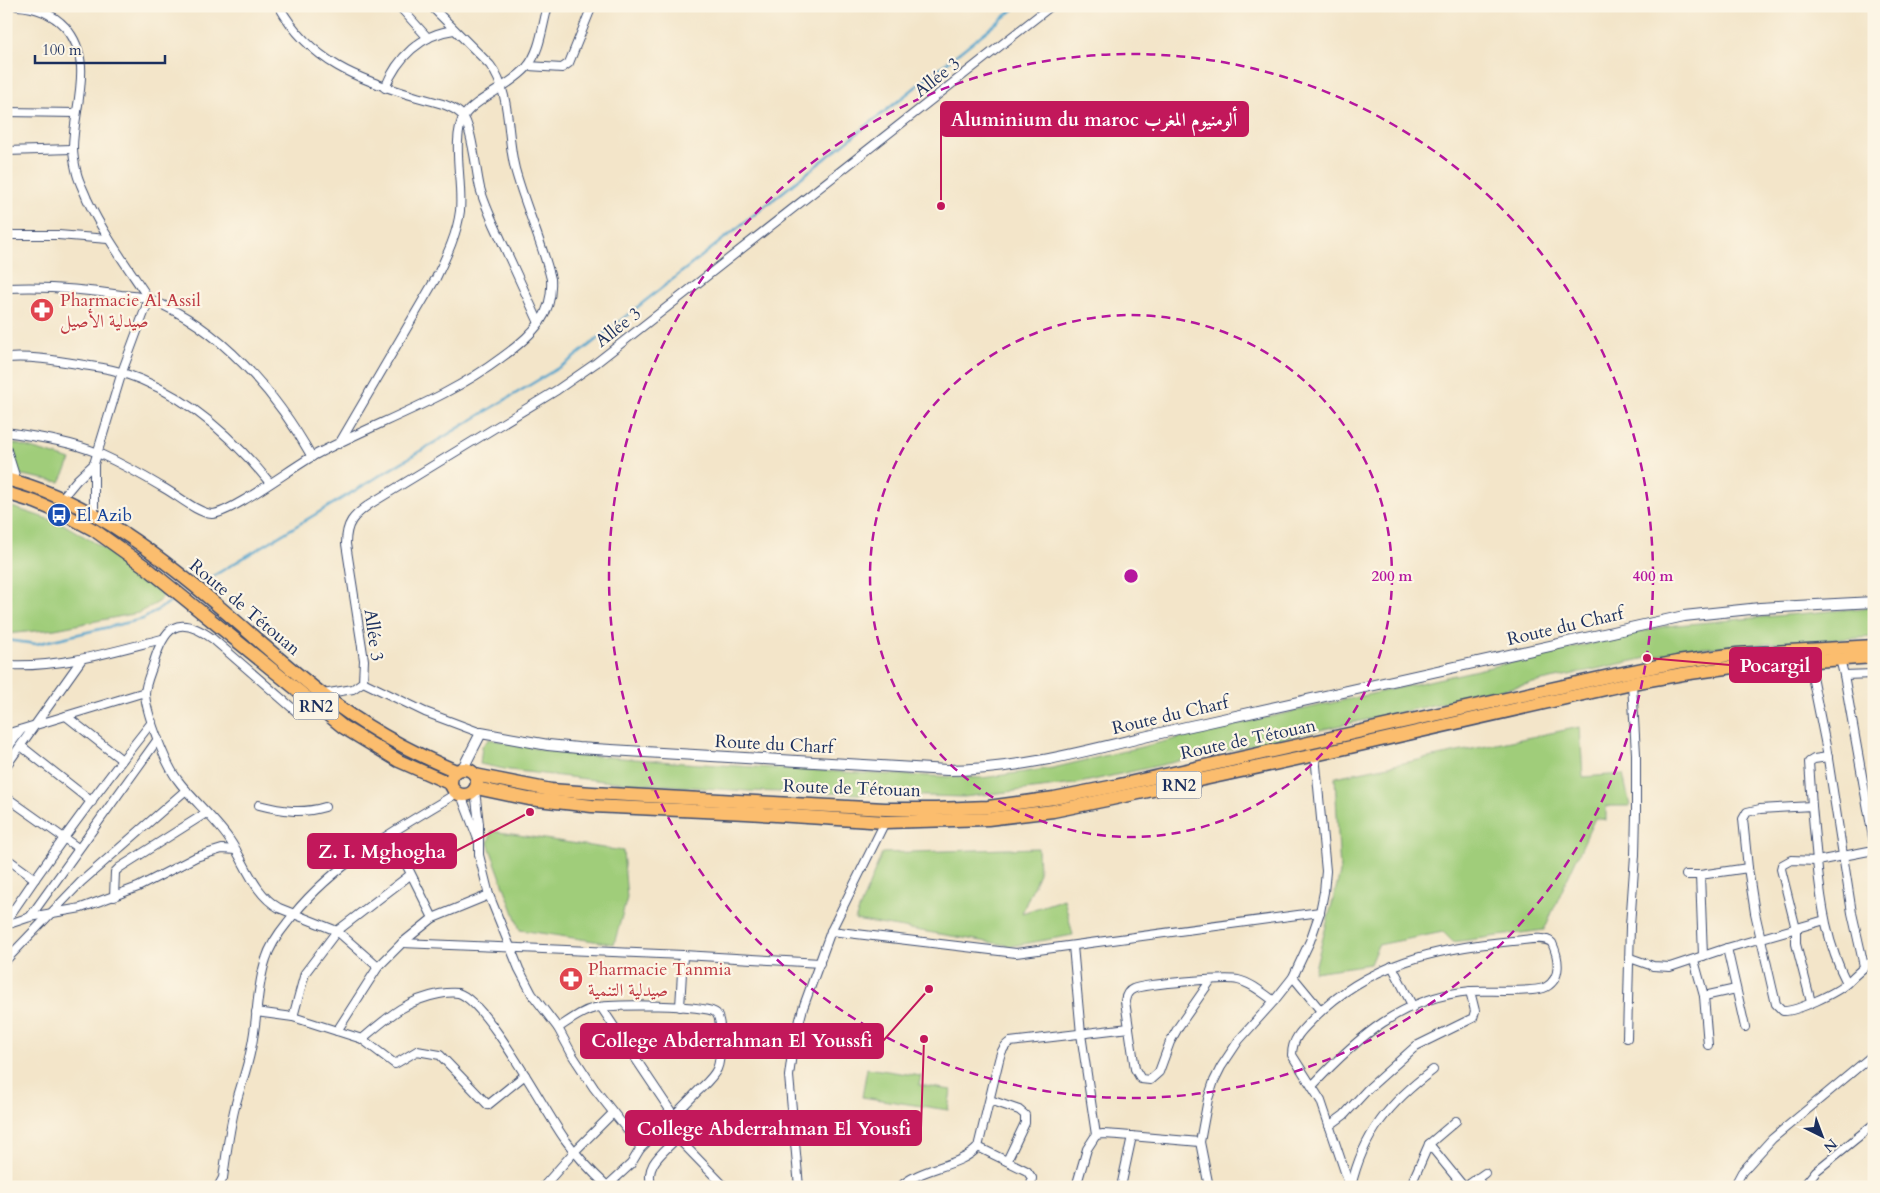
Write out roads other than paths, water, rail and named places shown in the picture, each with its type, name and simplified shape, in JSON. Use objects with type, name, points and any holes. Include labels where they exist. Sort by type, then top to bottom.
[{"type":"highway","name":"Route de Tétouan","points":[[12,480],[62,498],[94,514],[127,535],[179,574],[323,694],[362,722],[393,741],[467,771],[551,790],[885,809],[988,807],[1054,798],[1115,786],[1677,662],[1737,654],[1874,646]]},
{"type":"highway","name":"Route de Tétouan","points":[[6,493],[35,502],[66,515],[94,530],[126,551],[343,727],[370,745],[455,790]]},
{"type":"highway","name":"Route de Tétouan","points":[[476,789],[529,799],[592,806],[885,822],[988,819],[1053,811],[1315,755],[1632,683],[1741,666],[1874,657]]},
{"type":"highway","points":[[467,771],[477,782],[476,789],[466,795],[455,790],[452,777],[467,771]]},
{"type":"street","points":[[17,6],[45,12],[57,19],[74,40],[79,54],[81,71],[72,149],[77,176],[108,238],[149,299]]},
{"type":"street","points":[[279,6],[296,32],[320,56],[350,74],[385,88],[449,107],[464,116],[470,134],[478,179],[486,205],[539,323]]},
{"type":"street","points":[[399,6],[428,38]]},
{"type":"street","points":[[6,432],[50,439],[97,453],[139,474],[208,514],[222,512],[312,457],[445,394],[481,373],[518,345],[539,323],[548,306],[552,288],[551,279],[515,167],[503,88],[497,73],[490,64],[431,6]]},
{"type":"street","points":[[338,444],[436,278],[448,254],[460,212],[461,190],[458,153],[464,116],[481,101],[503,88],[528,66],[535,53],[548,6]]},
{"type":"street","points":[[528,66],[562,68],[569,63],[592,6]]},
{"type":"street","name":"Allée 3","points":[[323,694],[353,689],[363,682],[364,660],[346,544],[346,532],[349,523],[355,516],[370,504],[557,390],[596,363],[1051,6]]},
{"type":"street","points":[[385,88],[392,72],[414,47],[428,38],[454,30]]},
{"type":"street","points":[[6,112],[76,113]]},
{"type":"street","points":[[6,151],[72,149]]},
{"type":"street","points":[[6,235],[58,235],[108,238]]},
{"type":"street","points":[[6,288],[56,288],[103,292],[149,299],[172,310],[194,324],[234,355],[275,400],[300,435],[312,457]]},
{"type":"street","points":[[94,514],[94,464],[122,372],[149,299]]},
{"type":"street","points":[[6,358],[19,357],[56,360],[122,372],[151,384],[179,399],[204,416],[239,448],[270,483]]},
{"type":"street","points":[[6,447],[12,480]]},
{"type":"street","points":[[62,498],[94,464]]},
{"type":"street","name":"Route du Charf","points":[[481,733],[548,744],[653,753],[947,770],[990,768],[1031,763],[1100,748],[1197,724],[1684,616],[1760,608],[1874,602]]},
{"type":"street","points":[[309,700],[298,713],[212,639],[193,627],[183,625],[175,626],[162,639],[145,692],[158,739],[176,779],[229,838],[257,890],[272,904],[337,932],[378,967]]},
{"type":"street","points":[[6,666],[47,665],[82,659],[162,639]]},
{"type":"street","points":[[6,766],[82,659]]},
{"type":"street","points":[[1840,659],[1855,728],[1874,843]]},
{"type":"street","points":[[1809,661],[1828,757],[1852,913],[1864,966]]},
{"type":"street","points":[[1844,674],[1874,674]]},
{"type":"street","points":[[363,682],[425,712],[481,733],[467,771]]},
{"type":"street","points":[[1627,1038],[1630,926],[1636,855],[1636,754],[1632,683]]},
{"type":"street","points":[[6,734],[145,692]]},
{"type":"street","points":[[66,716],[122,760]]},
{"type":"street","points":[[6,923],[64,839],[152,722]]},
{"type":"street","points":[[6,750],[21,730]]},
{"type":"street","points":[[30,917],[158,739]]},
{"type":"street","points":[[21,746],[92,802]]},
{"type":"street","points":[[1209,1187],[1200,1142],[1208,1099],[1221,1067],[1239,1040],[1293,977],[1310,941],[1320,912],[1326,871],[1315,755]]},
{"type":"street","points":[[1828,757],[1814,758],[1809,762],[1814,837],[1825,920],[1833,951],[1847,983]]},
{"type":"street","points":[[476,789],[479,816],[479,855],[489,895],[510,948],[532,994],[558,1028],[573,1056],[613,1113],[636,1140],[640,1149]]},
{"type":"street","points":[[6,960],[115,850],[186,790]]},
{"type":"street","points":[[218,1187],[222,1178],[234,1112],[251,1051],[257,997],[266,959],[270,948],[294,914],[311,895],[344,865],[426,812],[455,790],[478,840]]},
{"type":"street","points":[[6,798],[78,848]]},
{"type":"street","points":[[259,805],[300,812],[325,807]]},
{"type":"street","points":[[1812,806],[1760,809],[1747,812],[1743,819],[1755,913],[1778,1006],[1787,1011],[1800,1008],[1838,990],[1854,974],[1874,960]]},
{"type":"street","points":[[114,897],[115,872],[119,868],[206,813]]},
{"type":"street","points":[[799,1187],[789,1076],[793,1046],[803,1008],[831,931],[885,822]]},
{"type":"street","points":[[391,834],[433,918]]},
{"type":"street","points":[[6,923],[81,908],[138,887],[196,857],[222,848],[236,850]]},
{"type":"street","points":[[1812,1002],[1796,944],[1796,930],[1782,877],[1782,865],[1790,860],[1817,860],[1842,854],[1874,850]]},
{"type":"street","points":[[6,858],[35,879]]},
{"type":"street","points":[[1686,874],[1700,875],[1748,868]]},
{"type":"street","points":[[293,1017],[305,973],[337,932],[410,875]]},
{"type":"street","points":[[1700,875],[1703,956]]},
{"type":"street","points":[[337,1031],[378,967],[402,944],[433,918],[489,895]]},
{"type":"street","points":[[831,931],[1016,953],[1320,912]]},
{"type":"street","points":[[1630,958],[1645,964],[1670,967],[1727,948],[1796,930],[1825,920]]},
{"type":"street","points":[[1312,1086],[1367,1032],[1386,1019],[1413,1007],[1445,996],[1470,991],[1529,990],[1546,987],[1558,974],[1556,954],[1552,943],[1547,939],[1540,939],[1456,948],[1414,957],[1372,974],[1321,1011],[1300,1032],[1294,1040],[1292,1055],[1321,1101],[1350,1187]]},
{"type":"street","points":[[402,944],[683,954],[820,963]]},
{"type":"street","points":[[1073,946],[1081,1034],[1096,1135]]},
{"type":"street","points":[[1727,948],[1745,1027]]},
{"type":"street","points":[[680,1007],[683,954]]},
{"type":"street","points":[[1694,960],[1704,996],[1708,1045]]},
{"type":"street","points":[[1392,966],[1413,1007]]},
{"type":"street","points":[[1293,977],[1321,1011]]},
{"type":"street","points":[[1211,980],[1179,1026],[1170,1042],[1159,1072],[1150,1080],[1141,1079],[1137,1075],[1125,1001],[1126,995],[1133,989],[1211,980],[1236,980],[1242,981],[1262,992],[1274,1001]]},
{"type":"street","points":[[1704,996],[1736,989]]},
{"type":"street","points":[[1329,1126],[1344,1115],[1368,1089],[1416,1046],[1473,1018],[1475,1011],[1470,991]]},
{"type":"street","points":[[362,1039],[396,1011],[412,1001],[449,992],[458,993],[466,997],[480,1010],[508,1048],[574,1152],[589,1170],[607,1186],[627,1169],[640,1149],[666,1125],[717,1069],[720,1034],[716,1013],[711,1010],[680,1007],[601,1007],[578,1015],[558,1028]]},
{"type":"street","points":[[601,1007],[674,1116]]},
{"type":"street","points":[[256,1012],[293,1017],[362,1039],[395,1064],[417,1051],[440,1055],[488,1105],[525,1075]]},
{"type":"street","points":[[900,1187],[915,1177],[973,1153],[978,1147],[1005,1045],[1010,1042],[1129,1028]]},
{"type":"street","points":[[1734,1187],[1742,1172],[1772,1139],[1815,1101],[1874,1054]]},
{"type":"street","points":[[1350,1187],[1358,1160],[1387,1110],[1410,1087],[1433,1070]]},
{"type":"street","points":[[990,1100],[1019,1110],[1025,1118],[1007,1161]]},
{"type":"street","points":[[543,1187],[574,1152],[613,1113]]},
{"type":"street","points":[[1410,1187],[1429,1144],[1456,1121]]},
{"type":"street","points":[[1803,1187],[1816,1171],[1874,1124]]},
{"type":"street","points":[[666,1125],[725,1187]]},
{"type":"street","points":[[1076,1187],[1084,1157],[1090,1142],[1096,1135],[1104,1134],[1200,1142]]},
{"type":"street","points":[[1121,1187],[1132,1136]]},
{"type":"street","points":[[652,1187],[649,1176],[652,1163],[677,1138]]},
{"type":"street","points":[[1429,1144],[1464,1187],[1485,1174]]},
{"type":"street","points":[[978,1147],[1030,1172],[1032,1178],[1031,1187]]},
{"type":"street","points":[[1477,1178],[1483,1187]]},
{"type":"waterway","points":[[200,584],[568,362],[1018,6]]},
{"type":"waterway","points":[[6,640],[36,644],[143,619],[178,597]]},
{"type":"place","name":"Aluminium du maroc ألومنيوم المغرب","points":[[941,206]]},
{"type":"place","name":"Pharmacie Al Assil صيدلية الأصيل","points":[[42,310]]},
{"type":"place","name":"El Azib","points":[[59,515]]},
{"type":"place","name":"Pocargil","points":[[1647,658]]},
{"type":"place","name":"Z. I. Mghogha","points":[[530,812]]},
{"type":"place","name":"Pharmacie Tanmia صيدلية التنمية","points":[[571,979]]},
{"type":"place","name":"College Abderrahman El Youssfi","points":[[929,989]]},
{"type":"place","name":"College Abderrahman El Yousfi","points":[[924,1039]]}]
